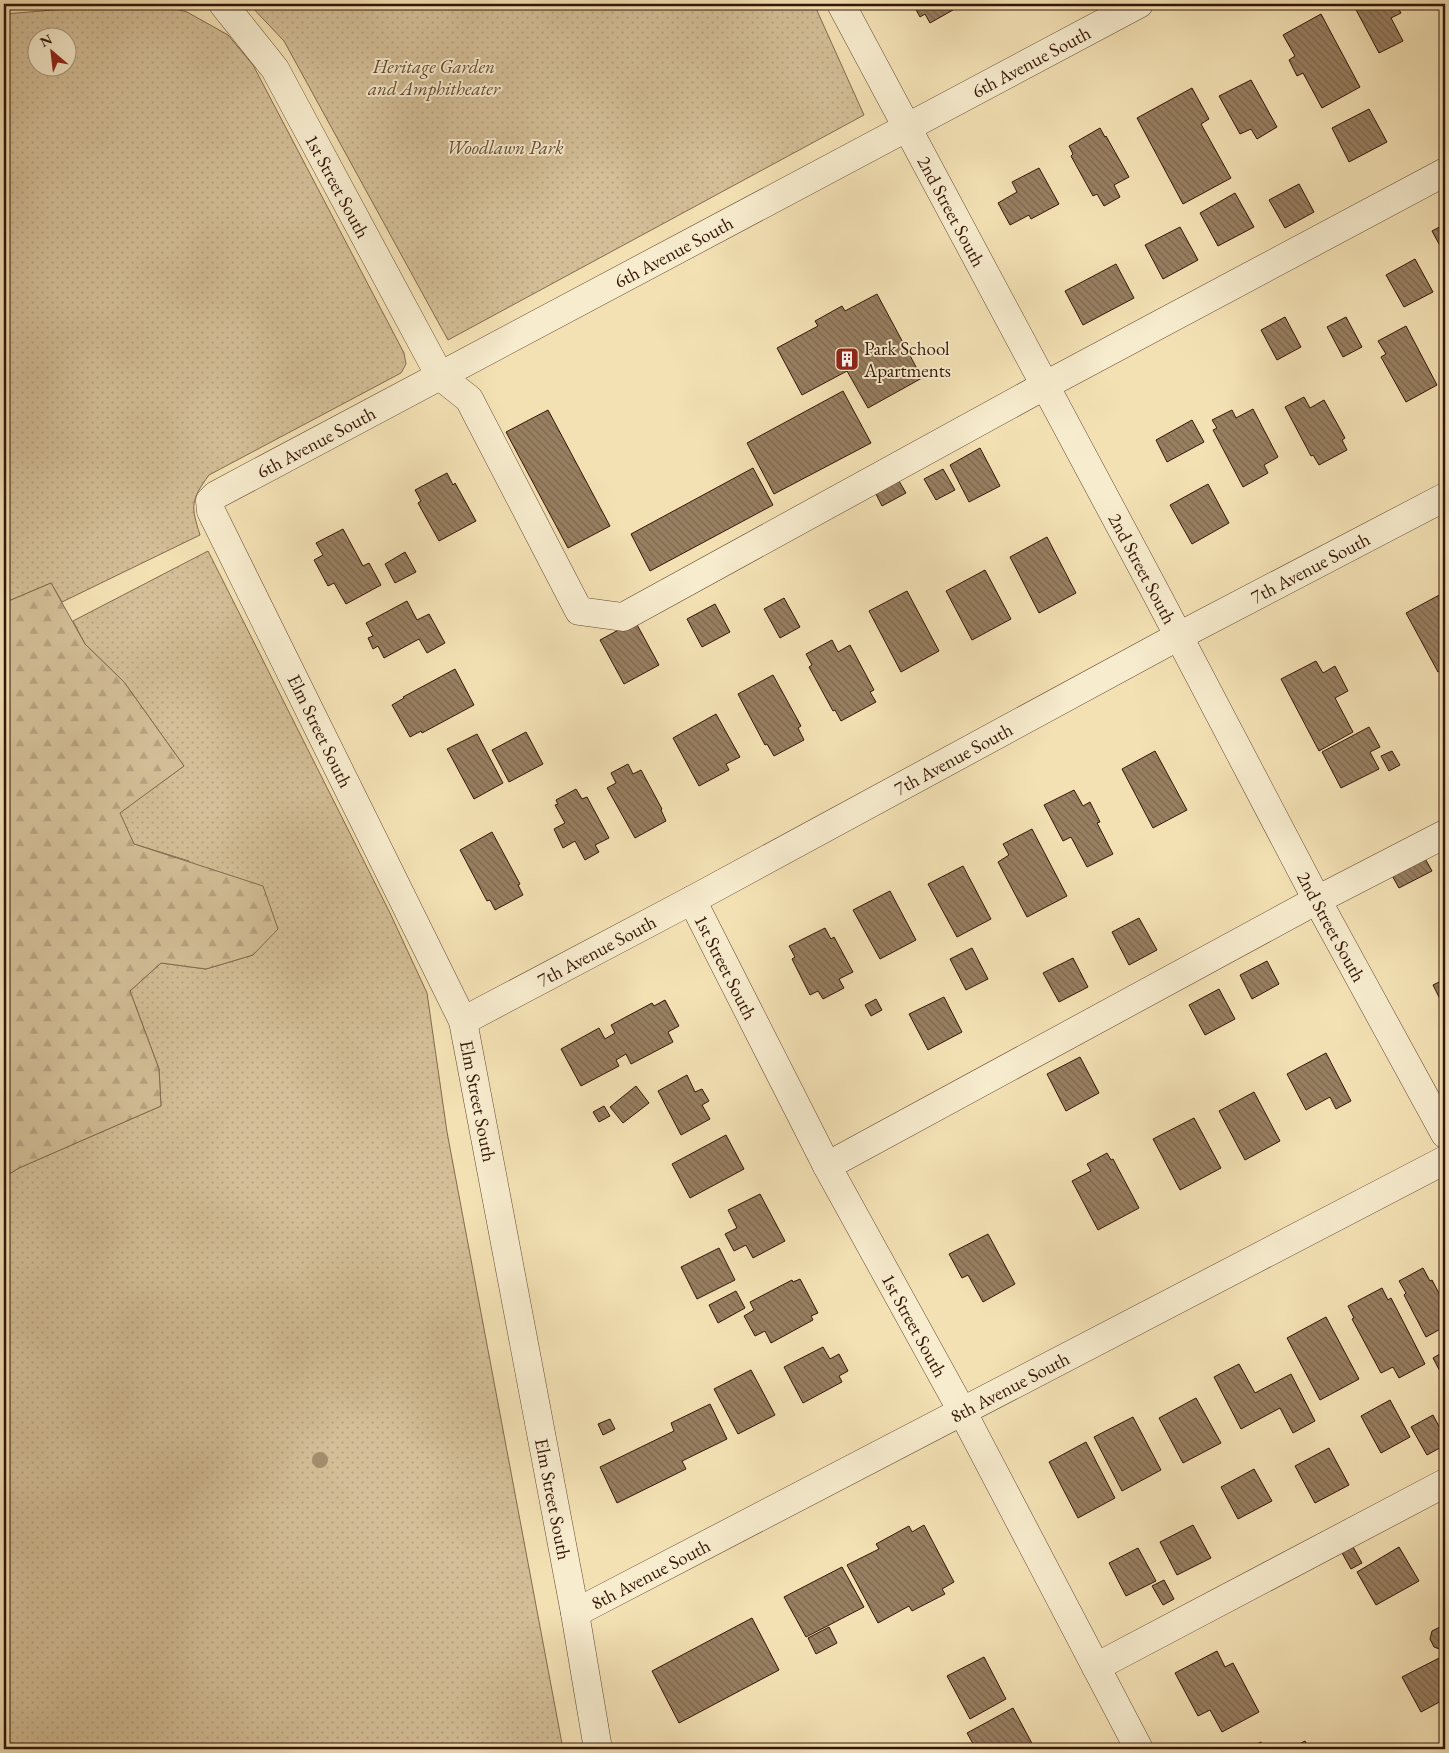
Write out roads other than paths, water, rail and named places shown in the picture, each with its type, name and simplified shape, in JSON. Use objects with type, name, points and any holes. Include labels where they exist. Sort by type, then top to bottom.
[{"type":"street","name":"1st Street South","points":[[223,4],[275,68],[440,376]]},
{"type":"street","name":"2nd Street South","points":[[841,4],[1318,900],[1445,1134]]},
{"type":"street","name":"6th Avenue South","points":[[210,502],[216,496],[1139,4]]},
{"type":"street","points":[[440,376],[468,399],[579,611],[623,617],[1044,386],[1445,172]]},
{"type":"street","name":"7th Avenue South","points":[[463,1021],[692,900],[1178,636],[1445,497]]},
{"type":"street","name":"Elm Street South","points":[[210,502],[211,511],[463,1021],[575,1613],[598,1749]]},
{"type":"street","points":[[827,1166],[1318,900],[1445,834]]},
{"type":"street","name":"1st Street South","points":[[692,900],[827,1166],[962,1411],[1139,1749]]},
{"type":"street","name":"8th Avenue South","points":[[575,1613],[1445,1160]]},
{"type":"street","points":[[1096,1667],[1445,1483]]},
{"type":"place","name":"Park School Apartments","points":[[847,359]]},
{"type":"park label","name":"Heritage Garden and Amphitheater","points":[[434,77]]},
{"type":"park label","name":"Woodlawn Park","points":[[505,147]]}]
